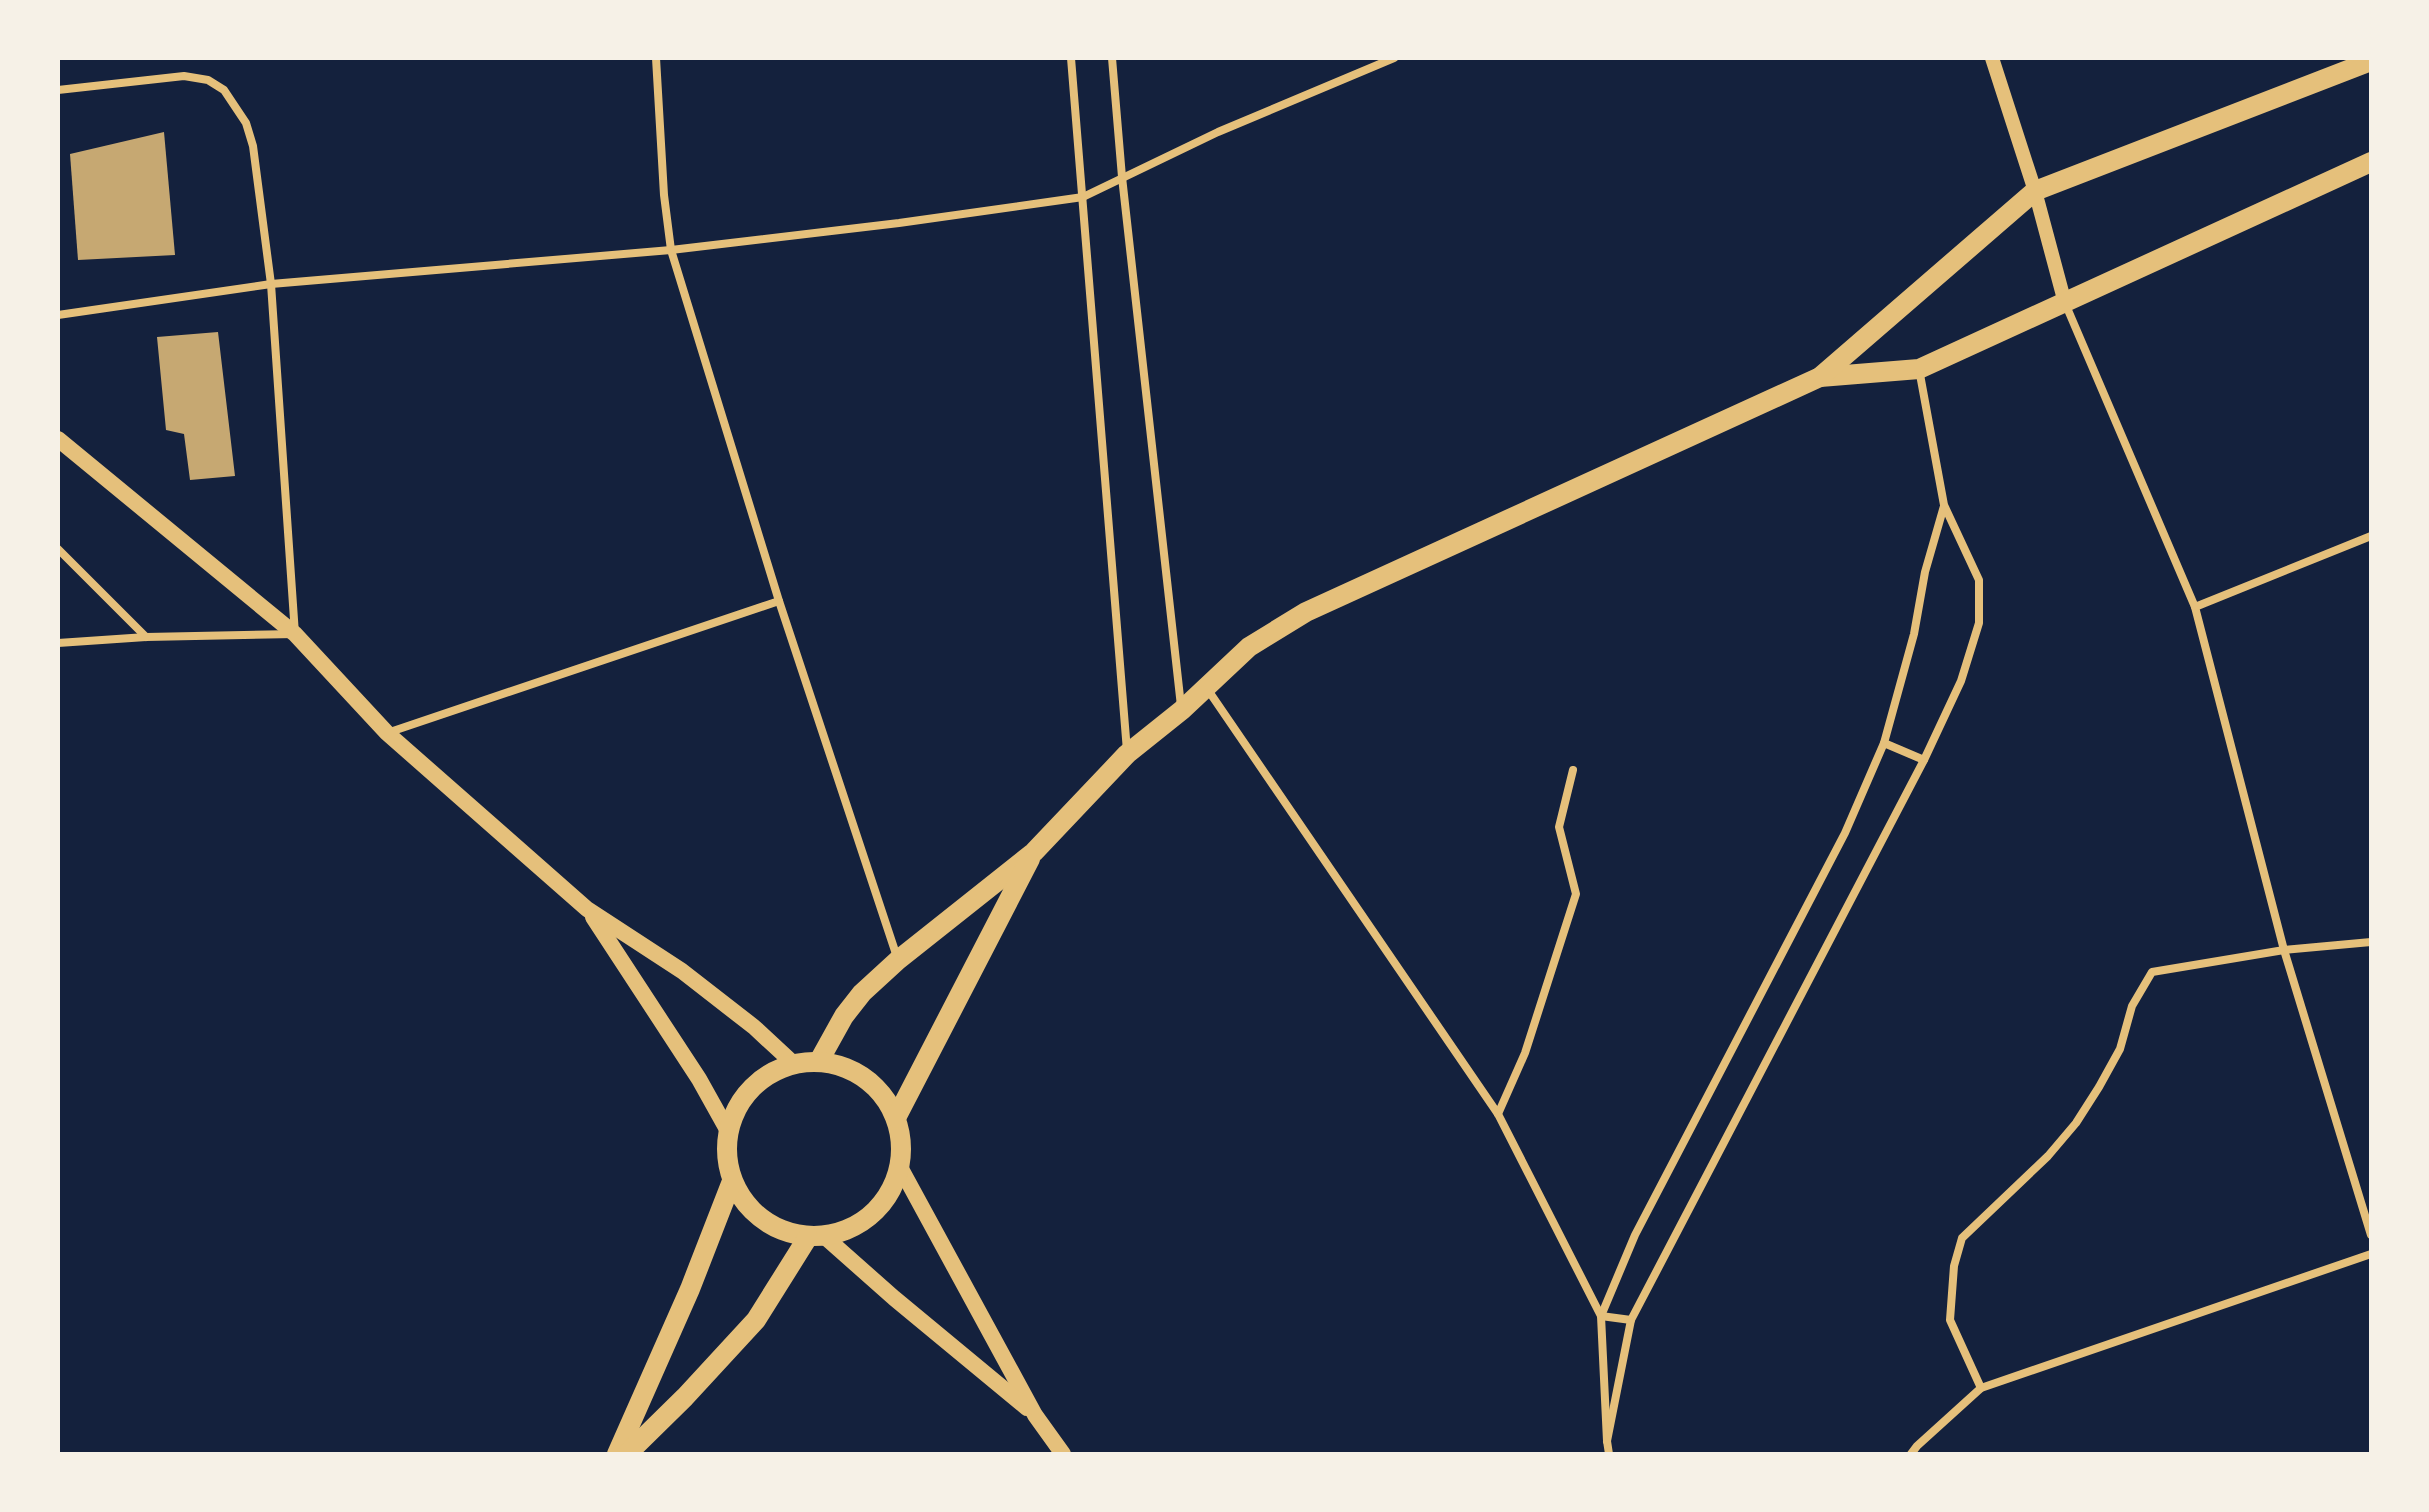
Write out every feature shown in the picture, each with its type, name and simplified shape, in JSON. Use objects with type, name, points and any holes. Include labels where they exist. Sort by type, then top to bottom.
[{"type":"main road","points":[[819,1061],[844,1016],[862,993],[898,960],[1034,852],[1127,754],[1182,710],[1249,647],[1306,612],[1820,377],[2035,191],[2371,61]]},
{"type":"main road","points":[[1820,377],[1919,369],[2371,162]]},
{"type":"main road","points":[[58,439],[295,634],[387,733],[587,909],[682,971],[754,1027],[794,1064]]},
{"type":"main road","points":[[896,1118],[1034,852]]},
{"type":"main road","points":[[587,909],[699,1079],[728,1131]]},
{"type":"main road","points":[[819,1061],[843,1067],[865,1079],[883,1096],[896,1118],[901,1143],[900,1167],[892,1191],[877,1211],[857,1226],[833,1235],[784,1232],[762,1220],[744,1203],[732,1181],[726,1157],[728,1131],[736,1107],[751,1088],[770,1072],[794,1064],[819,1061]]},
{"type":"main road","points":[[900,1167],[1035,1415],[1063,1454]]},
{"type":"main road","points":[[617,1454],[690,1289],[732,1181]]},
{"type":"main road","points":[[816,1236],[1035,1415]]},
{"type":"main road","points":[[627,1454],[756,1320],[816,1236]]},
{"type":"street","points":[[656,58],[664,195],[671,250],[779,601],[898,960]]},
{"type":"street","points":[[1071,58],[1127,754]]},
{"type":"street","points":[[1112,58],[1122,177],[1182,710]]},
{"type":"street","points":[[58,315],[271,284],[671,250],[1083,197],[1218,132],[1394,58]]},
{"type":"street","points":[[1992,58],[2035,191],[2065,303],[2195,607],[2284,950],[2371,1235]]},
{"type":"street","points":[[58,90],[184,76],[208,80],[224,90],[246,123],[253,146],[271,284],[295,634],[146,637],[58,643]]},
{"type":"street","points":[[1607,1441],[1631,1320],[1924,760],[1961,681],[1979,623],[1979,580],[1944,505],[1919,369]]},
{"type":"street","points":[[1601,1316],[1635,1235],[1845,833],[1884,743],[1914,634],[1925,572],[1944,505]]},
{"type":"street","points":[[2195,607],[2371,536]]},
{"type":"street","points":[[58,549],[146,637]]},
{"type":"street","points":[[387,733],[779,601]]},
{"type":"street","points":[[1206,687],[1498,1114],[1601,1316],[1609,1454]]},
{"type":"street","points":[[1884,743],[1924,760]]},
{"type":"street","points":[[1498,1114],[1525,1053],[1576,894],[1559,827],[1573,770]]},
{"type":"street","points":[[1981,1388],[1950,1320],[1954,1266],[1962,1238],[2048,1156],[2076,1123],[2120,1049],[2132,1006],[2152,972],[2284,950],[2371,942]]},
{"type":"street","points":[[1911,1454],[1981,1388],[2371,1254]]},
{"type":"street","points":[[1601,1316],[1631,1320]]},
{"type":"building","points":[[164,132],[175,255],[78,260],[70,154]]},
{"type":"building","points":[[218,332],[235,476],[190,480],[184,434],[166,430],[157,337]]}]
